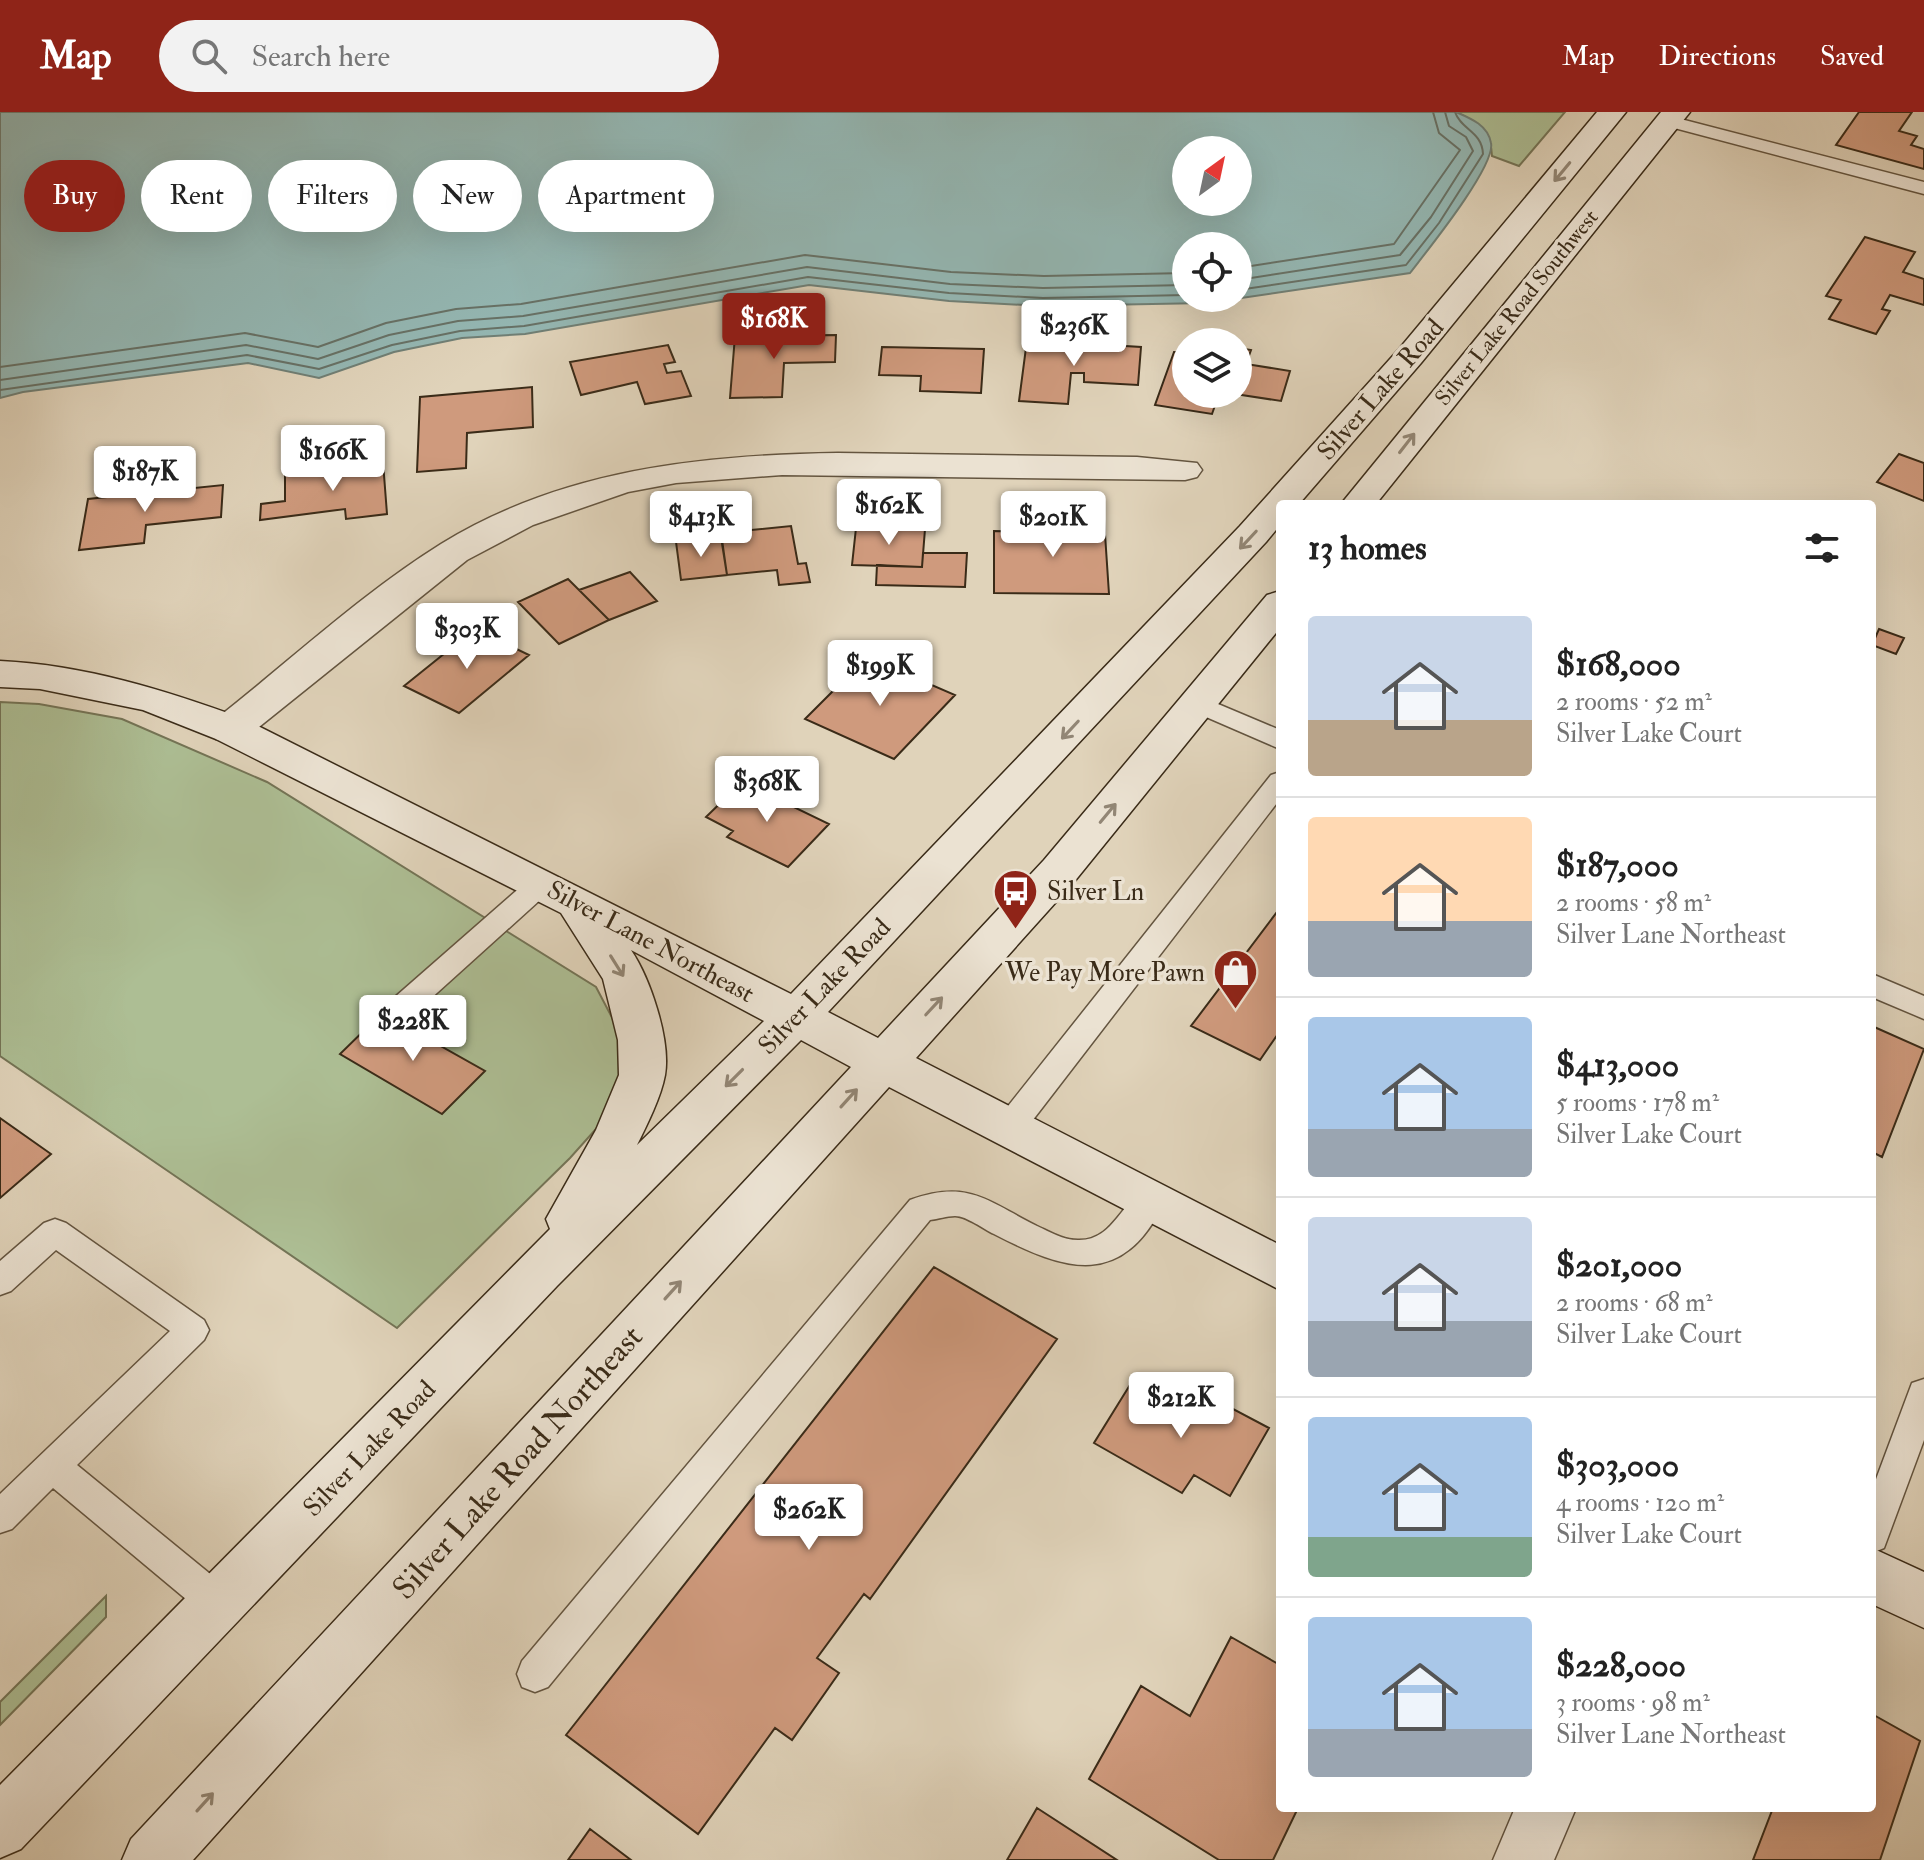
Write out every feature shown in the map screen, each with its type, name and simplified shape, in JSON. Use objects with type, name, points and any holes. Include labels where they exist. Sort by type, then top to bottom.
[{"type":"main road","name":"Silver Lake Road","points":[[1283,500],[1410,356],[1612,112]]},
{"type":"main road","name":"Silver Lake Road Southwest","points":[[1361,500],[1673,116]]},
{"type":"main road","points":[[230,729],[417,578],[466,545],[520,516],[578,494],[670,472],[764,463],[1185,470]]},
{"type":"main road","name":"Silver Lake Road","points":[[0,1828],[540,1271],[796,1017],[1276,508]]},
{"type":"main road","points":[[881,1063],[1059,871],[1276,608]]},
{"type":"main road","name":"Silver Lane Northeast","points":[[0,674],[40,676],[151,699],[230,729],[558,892],[1276,1267]]},
{"type":"main road","points":[[540,1271],[617,1137],[642,1075],[641,1040],[624,975],[558,892]]},
{"type":"main road","name":"Silver Lake Road Northeast","points":[[152,1860],[881,1063]]},
{"type":"main road","points":[[1876,1577],[1924,1601]]},
{"type":"main road","points":[[1523,1860],[1544,1812]]},
{"type":"lane","points":[[1673,116],[1924,188]]},
{"type":"lane","points":[[1199,704],[1276,738]]},
{"type":"lane","points":[[1008,1129],[1276,786]]},
{"type":"lane","points":[[397,1012],[558,892]]},
{"type":"lane","points":[[1876,987],[1924,1008]]},
{"type":"lane","points":[[535,1674],[921,1209],[960,1202],[1051,1248],[1078,1254],[1103,1249],[1122,1237],[1150,1201]]},
{"type":"lane","points":[[0,1281],[55,1232],[193,1330],[0,1517]]},
{"type":"lane","points":[[1876,1525],[1924,1394]]},
{"type":"lane","points":[[52,1466],[218,1603]]},
{"type":"green space","points":[[1456,112],[1565,112],[1519,166],[1492,156],[1489,140],[1482,128]]},
{"type":"green space","points":[[0,702],[39,704],[122,719],[267,782],[596,987],[618,1029],[623,1064],[613,1110],[570,1158],[397,1328],[0,1056]]},
{"type":"green space","points":[[106,1596],[106,1617],[0,1725],[0,1702]]},
{"type":"water","points":[[0,112],[1456,112],[1482,127],[1491,143],[1490,154],[1472,189],[1410,273],[1252,296],[1252,232],[1172,232],[1172,304],[1043,306],[949,301],[809,285],[525,334],[462,338],[394,352],[319,378],[248,363],[23,392],[0,398]]},
{"type":"building","points":[[1859,112],[1912,112],[1899,131],[1917,136],[1911,145],[1924,149],[1924,169],[1836,145]]},
{"type":"building","points":[[1865,237],[1915,252],[1903,272],[1924,279],[1924,305],[1890,295],[1882,309],[1890,311],[1876,334],[1829,319],[1841,300],[1826,296]]},
{"type":"building","points":[[836,335],[835,362],[784,363],[782,397],[730,398],[735,336]]},
{"type":"building","points":[[1027,340],[1141,347],[1138,385],[1084,382],[1084,373],[1071,373],[1068,404],[1019,401]]},
{"type":"building","points":[[668,345],[675,362],[664,364],[667,373],[681,371],[691,396],[645,404],[637,382],[581,395],[570,362]]},
{"type":"building","points":[[882,347],[984,349],[981,393],[920,391],[921,376],[879,375]]},
{"type":"building","points":[[1172,358],[1172,408],[1155,405]]},
{"type":"building","points":[[1252,365],[1290,371],[1281,401],[1252,397]]},
{"type":"building","points":[[532,387],[533,427],[467,433],[466,468],[417,472],[420,397]]},
{"type":"building","points":[[1174,408],[1214,408],[1212,414]]},
{"type":"building","points":[[1899,454],[1924,463],[1924,501],[1877,482]]},
{"type":"building","points":[[383,462],[387,514],[346,519],[345,509],[260,520],[261,504],[285,501],[285,474]]},
{"type":"building","points":[[223,485],[221,517],[146,525],[144,543],[79,550],[88,499]]},
{"type":"building","points":[[1042,518],[1104,519],[1109,594],[994,593],[994,531],[1042,532]]},
{"type":"building","points":[[791,526],[798,564],[806,563],[810,582],[779,585],[777,570],[727,575],[721,533]]},
{"type":"building","points":[[856,528],[925,529],[922,567],[852,565]]},
{"type":"building","points":[[721,537],[727,575],[681,580],[676,542]]},
{"type":"building","points":[[923,553],[967,553],[965,587],[876,585],[877,565],[922,567]]},
{"type":"building","points":[[630,572],[657,601],[609,620],[579,590]]},
{"type":"building","points":[[568,579],[609,620],[559,644],[518,602]]},
{"type":"building","points":[[475,629],[529,655],[459,713],[404,686]]},
{"type":"building","points":[[1879,629],[1904,638],[1896,654],[1876,646]]},
{"type":"building","points":[[867,657],[955,695],[894,759],[805,719]]},
{"type":"building","points":[[742,782],[829,824],[788,867],[727,837],[733,831],[706,817]]},
{"type":"building","points":[[1276,913],[1276,1037],[1260,1060],[1191,1026]]},
{"type":"building","points":[[382,1013],[485,1071],[442,1114],[340,1054]]},
{"type":"building","points":[[1876,1028],[1924,1049],[1882,1157],[1876,1154]]},
{"type":"building","points":[[0,1118],[51,1154],[0,1198]]},
{"type":"building","points":[[934,1267],[1057,1339],[870,1599],[864,1594],[817,1658],[839,1673],[792,1740],[775,1728],[698,1834],[566,1735]]},
{"type":"building","points":[[1133,1380],[1209,1421],[1220,1402],[1269,1428],[1230,1496],[1194,1475],[1182,1493],[1094,1443]]},
{"type":"building","points":[[1231,1637],[1276,1663],[1276,1812],[1296,1812],[1273,1860],[1219,1860],[1089,1779],[1141,1686],[1190,1716]]},
{"type":"building","points":[[1876,1716],[1920,1741],[1880,1860],[1753,1860],[1771,1812],[1876,1812]]},
{"type":"building","points":[[1037,1808],[1117,1860],[1007,1860]]},
{"type":"building","points":[[590,1829],[631,1860],[568,1860]]},
{"type":"place","name":"Silver Ln","points":[[1016,930]]},
{"type":"place","name":"We Pay More Pawn","points":[[1236,1011]]}]
